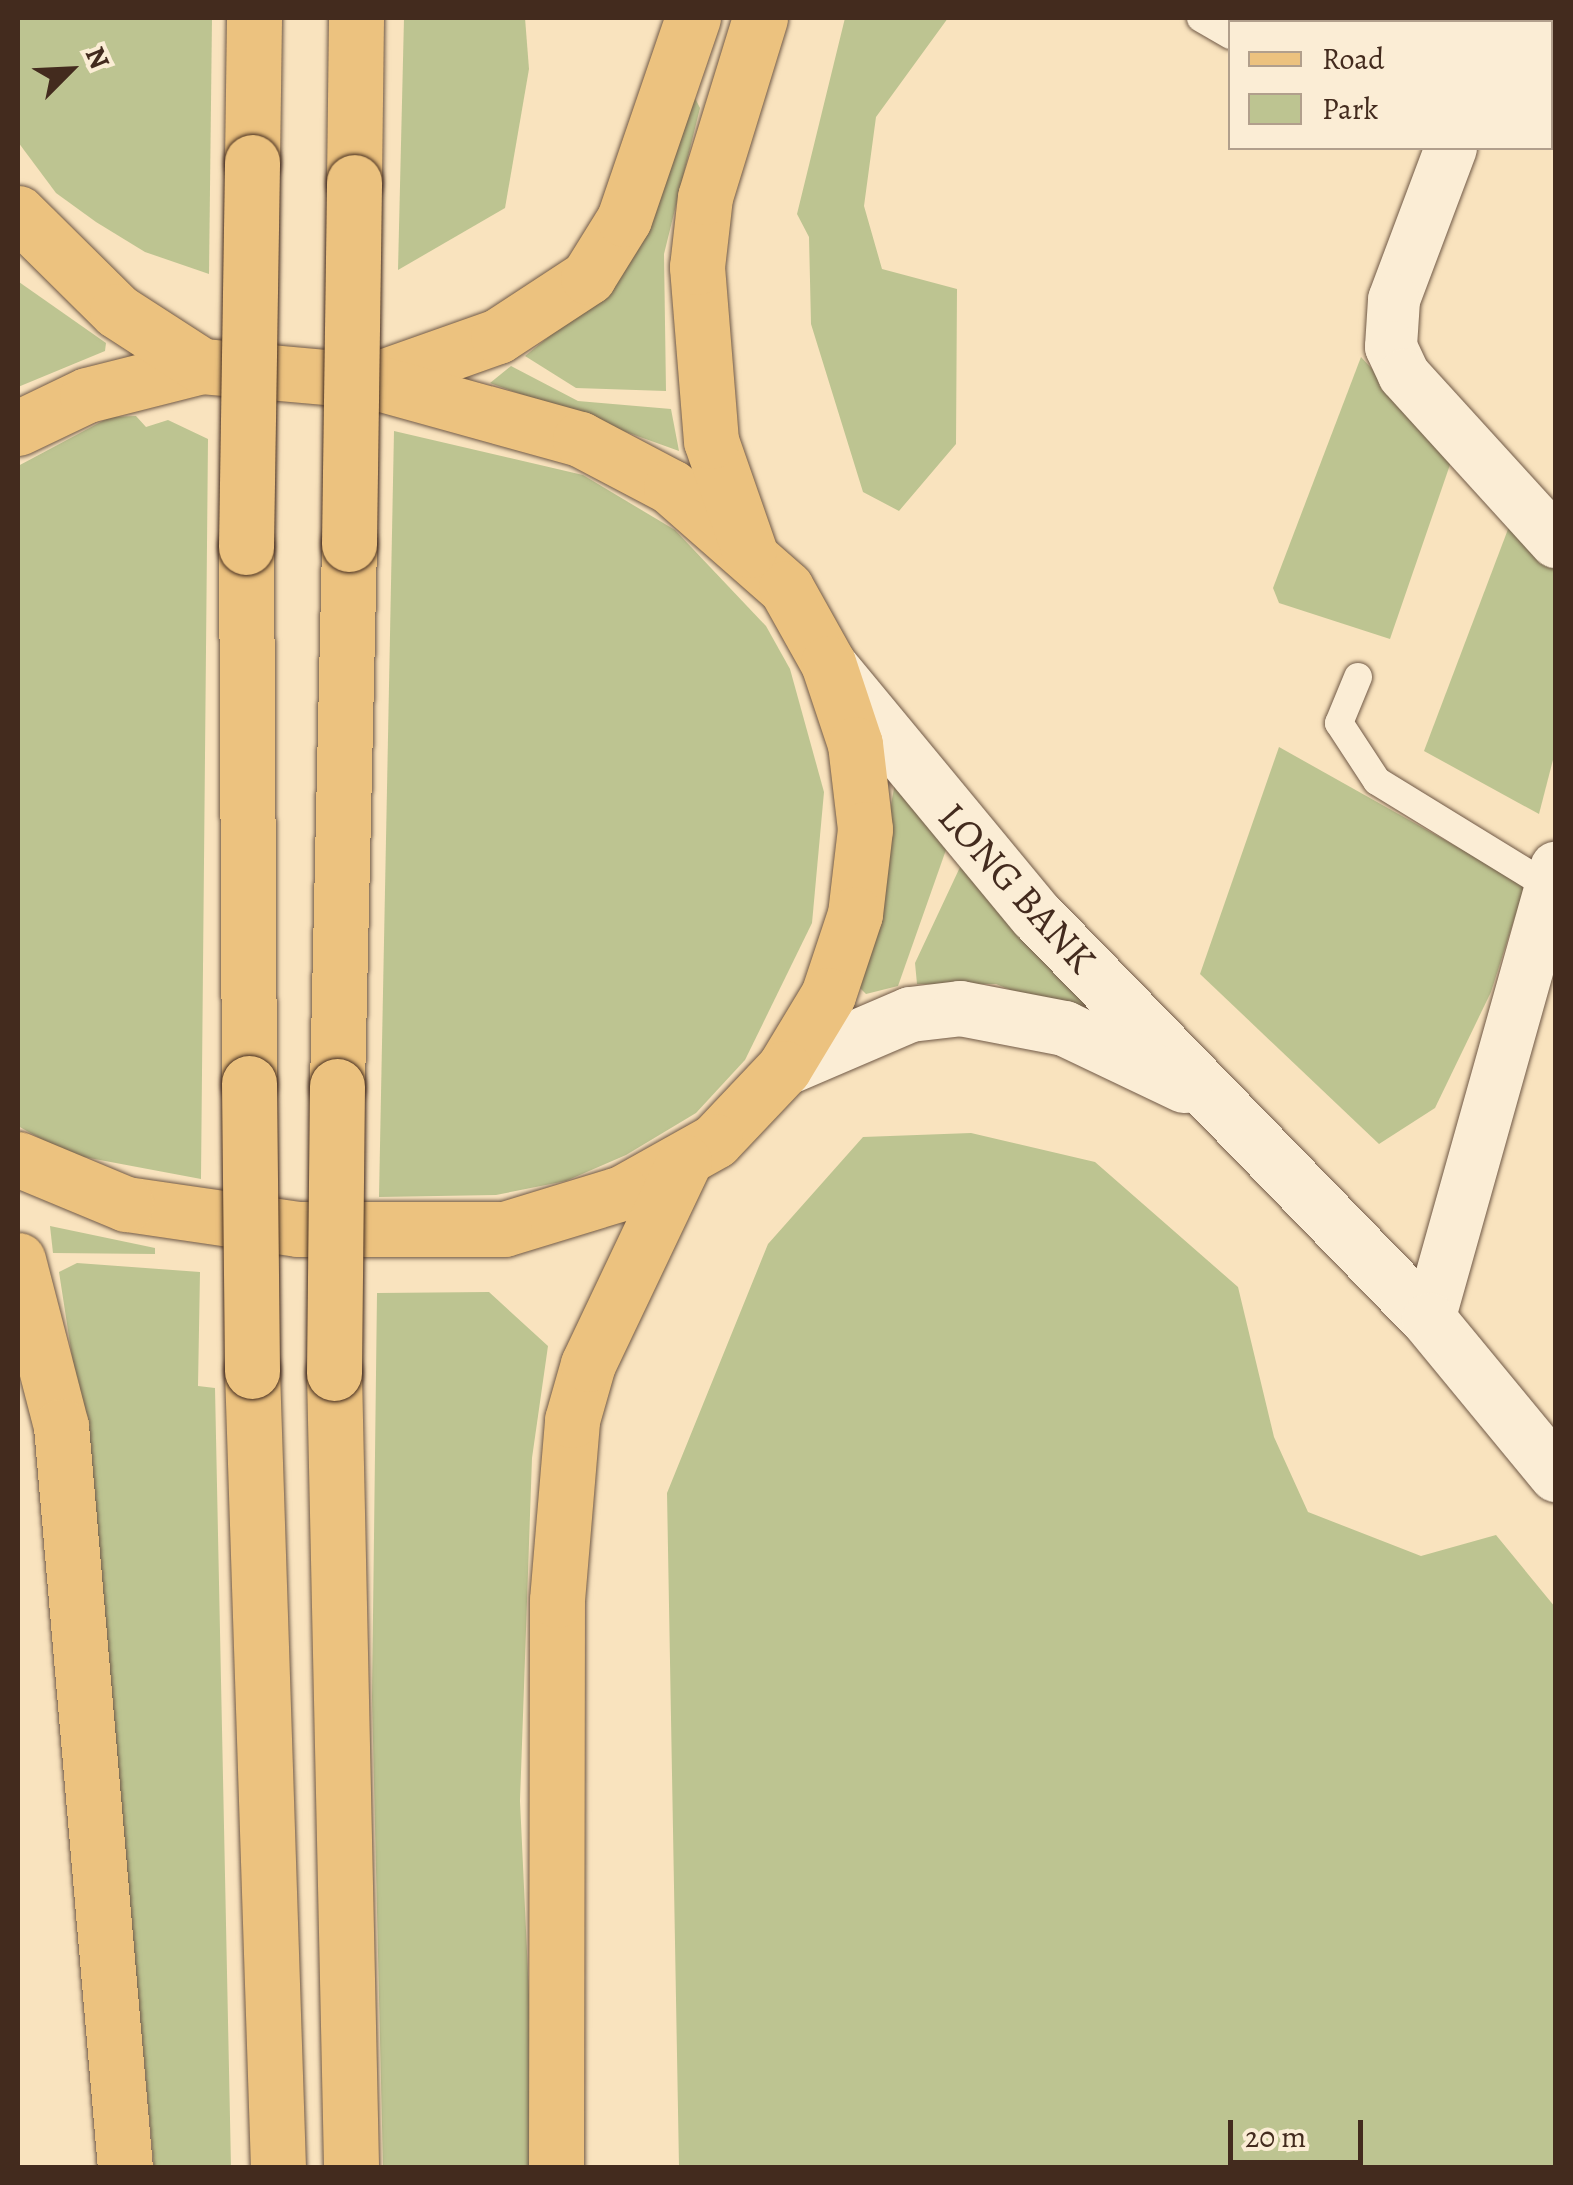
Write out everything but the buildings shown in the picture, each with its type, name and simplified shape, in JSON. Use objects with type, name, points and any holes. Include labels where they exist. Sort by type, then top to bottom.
[{"type":"main road","points":[[254,18],[246,548],[252,1371],[278,2168]]},
{"type":"main road","points":[[351,2168],[334,1373],[356,18]]},
{"type":"main road","points":[[371,381],[498,336],[588,277],[624,220],[693,18]]},
{"type":"main road","points":[[749,550],[711,441],[697,267],[705,197],[760,18]]},
{"type":"main road","points":[[18,213],[116,310],[202,366]]},
{"type":"main road","points":[[18,428],[87,395],[202,366],[371,381],[580,439],[671,487],[749,550],[786,588],[828,664],[855,744],[863,846],[855,914],[828,995],[784,1068],[749,1111],[684,1162],[572,1212],[414,1234],[126,1204],[18,1159]]},
{"type":"main road","name":"LONG BANK","points":[[828,664],[968,839],[1430,1320],[1556,1474]]},
{"type":"main road","name":"LONG BANK","points":[[784,1068],[895,1020],[960,1008],[1064,1028],[1218,1101]]},
{"type":"main road","points":[[556,2168],[557,1600],[572,1420],[588,1364],[684,1162]]},
{"type":"main road","points":[[18,1260],[38,1313],[60,1426],[125,2168]]},
{"type":"street","points":[[1449,150],[1394,300],[1391,347],[1404,375],[1556,542]]},
{"type":"street","points":[[1430,1320],[1553,877]]},
{"type":"lane","points":[[1201,18],[1228,34]]},
{"type":"lane","points":[[1358,676],[1339,723],[1378,781],[1553,877]]},
{"type":"green space","points":[[18,18],[212,18],[209,274],[145,252],[56,193],[18,142]]},
{"type":"green space","points":[[404,18],[525,18],[529,69],[505,208],[398,270]]},
{"type":"green space","points":[[845,18],[948,18],[876,117],[864,206],[882,269],[957,289],[956,444],[899,511],[863,492],[811,324],[809,237],[797,214]]},
{"type":"green space","points":[[693,94],[700,108],[664,254],[666,391],[576,388],[525,356],[598,297]]},
{"type":"green space","points":[[19,282],[106,343],[105,351],[18,387]]},
{"type":"green space","points":[[1361,357],[1453,456],[1390,639],[1279,603],[1273,588]]},
{"type":"green space","points":[[511,366],[578,401],[671,409],[679,451],[490,383]]},
{"type":"green space","points":[[136,416],[146,427],[168,420],[208,439],[201,1179],[68,1154],[18,1126],[18,466],[110,417]]},
{"type":"green space","points":[[394,431],[583,475],[675,530],[766,626],[790,669],[824,792],[812,923],[745,1060],[696,1113],[626,1155],[566,1181],[496,1195],[379,1197]]},
{"type":"green space","points":[[1513,516],[1555,566],[1555,752],[1539,814],[1424,751]]},
{"type":"green space","points":[[1279,747],[1525,885],[1491,992],[1435,1108],[1379,1144],[1200,974]]},
{"type":"green space","points":[[895,783],[947,847],[898,986],[866,994],[858,986]]},
{"type":"green space","points":[[961,865],[1131,1039],[996,984],[917,984],[915,963]]},
{"type":"green space","points":[[971,1133],[1095,1162],[1238,1287],[1274,1437],[1308,1512],[1421,1556],[1496,1535],[1555,1607],[1555,2167],[679,2167],[667,1493],[768,1244],[863,1137]]},
{"type":"green space","points":[[50,1226],[155,1248],[155,1254],[53,1253]]},
{"type":"green space","points":[[77,1263],[200,1272],[198,1386],[215,1388],[231,2167],[154,2167],[88,1460],[59,1272]]},
{"type":"green space","points":[[489,1292],[548,1346],[532,1458],[520,1801],[537,2167],[383,2167],[372,1698],[377,1293]]}]
